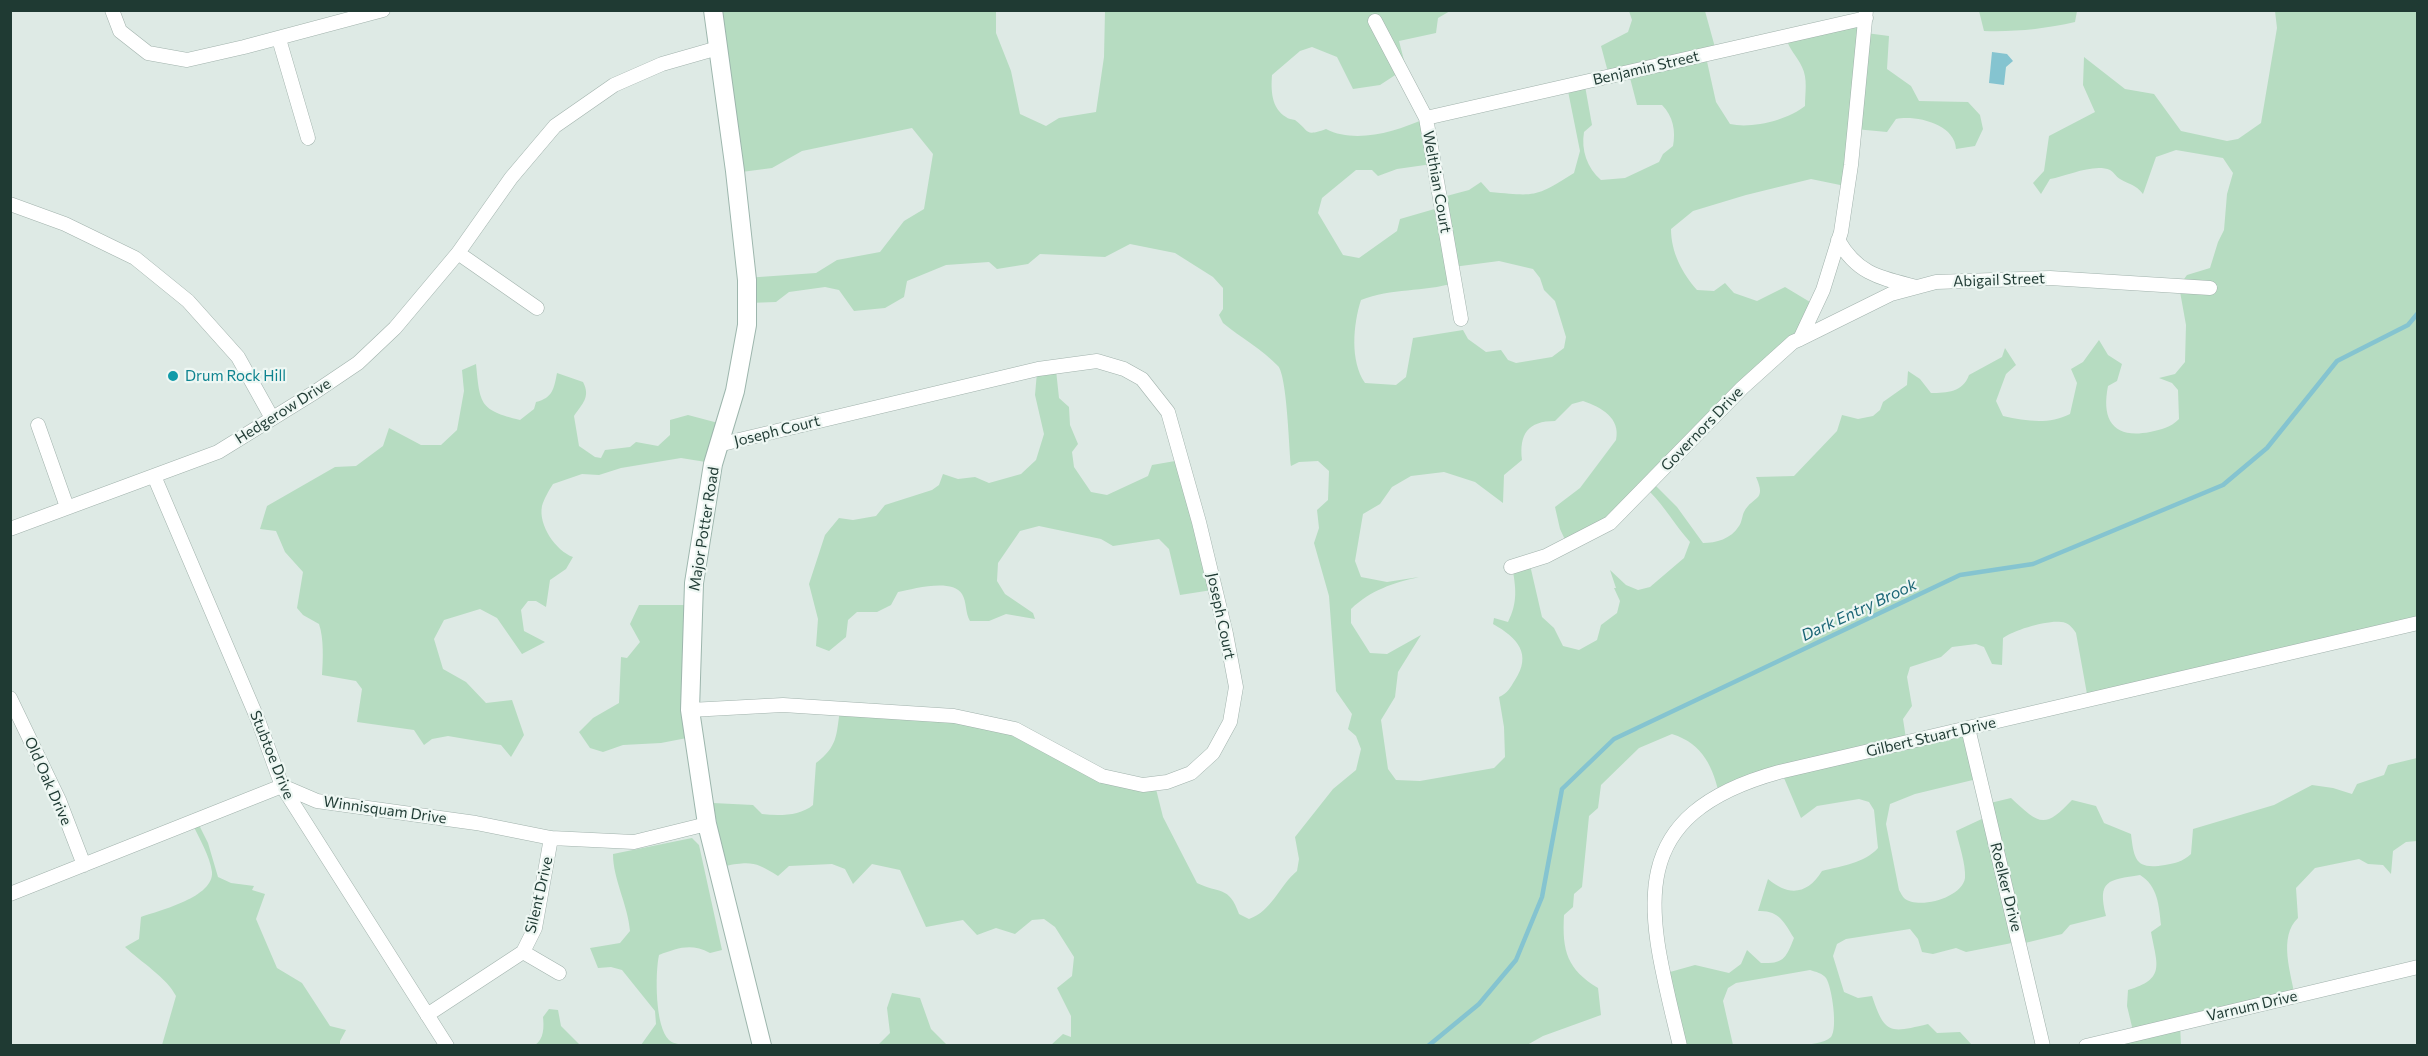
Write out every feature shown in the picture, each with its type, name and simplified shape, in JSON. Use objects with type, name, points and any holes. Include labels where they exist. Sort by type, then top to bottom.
[{"type":"street","points":[[112,10],[120,31],[148,53],[188,60],[279,39],[383,10]]},
{"type":"street","name":"Major Potter Road","points":[[714,10],[746,269],[747,325],[736,388],[718,445],[694,583],[690,710],[707,824],[762,1046]]},
{"type":"street","name":"Benjamin Street","points":[[1426,118],[1866,14]]},
{"type":"street","name":"Governors Drive","points":[[1511,567],[1546,556],[1610,523],[1742,388],[1793,342],[1800,339],[1823,290],[1838,240],[1851,165],[1866,14]]},
{"type":"street","name":"Welthian Court","points":[[1375,21],[1426,118],[1461,319]]},
{"type":"street","points":[[279,39],[308,138]]},
{"type":"street","name":"Hedgerow Drive","points":[[10,529],[219,452],[358,363],[395,328],[458,253],[511,178],[555,126],[614,85],[662,64],[718,48]]},
{"type":"street","points":[[10,204],[65,224],[135,258],[188,301],[238,357],[272,418]]},
{"type":"street","points":[[1838,240],[1848,258],[1878,278],[1918,287]]},
{"type":"street","points":[[458,253],[537,308]]},
{"type":"street","name":"Abigail Street","points":[[1800,339],[1891,294],[1936,282],[2050,278],[2210,288]]},
{"type":"street","name":"Joseph Court","points":[[690,710],[783,705],[954,716],[1015,729],[1102,776],[1143,785],[1167,782],[1191,773],[1212,753],[1230,722],[1236,687],[1226,634],[1199,522],[1168,412],[1142,379],[1124,369],[1097,361],[1038,369],[718,445]]},
{"type":"street","points":[[38,425],[66,507]]},
{"type":"street","name":"Stubtoe Drive","points":[[154,476],[258,720],[282,786],[447,1046]]},
{"type":"street","name":"Gilbert Stuart Drive","points":[[1680,1046],[1656,946],[1652,904],[1653,885],[1659,864],[1679,829],[1710,800],[1748,781],[2418,623]]},
{"type":"street","name":"Old Oak Drive","points":[[10,698],[58,800],[84,865]]},
{"type":"street","name":"Roelker Drive","points":[[1968,728],[2043,1046]]},
{"type":"street","points":[[10,894],[282,786]]},
{"type":"street","name":"Winnisquam Drive","points":[[282,786],[317,801],[476,823],[551,838],[634,842],[707,824]]},
{"type":"street","name":"Silent Drive","points":[[427,1015],[523,952],[534,928],[551,838]]},
{"type":"street","name":"Silent Drive","points":[[523,952],[559,973]]},
{"type":"street","name":"Varnum Drive","points":[[2086,1046],[2418,967]]},
{"type":"green space","points":[[713,11],[996,11],[996,33],[1011,71],[1020,114],[1046,126],[1059,118],[1096,112],[1104,57],[1105,11],[1450,11],[1438,18],[1436,33],[1399,41],[1406,68],[1380,85],[1353,89],[1337,57],[1312,47],[1300,51],[1272,75],[1272,93],[1277,109],[1310,133],[1326,129],[1349,136],[1362,136],[1388,132],[1424,119],[1432,164],[1397,169],[1378,176],[1372,170],[1356,170],[1322,198],[1318,213],[1343,255],[1359,258],[1397,231],[1400,219],[1438,208],[1439,198],[1469,190],[1481,182],[1490,192],[1534,193],[1574,173],[1580,151],[1568,91],[1585,86],[1592,125],[1584,132],[1584,152],[1592,170],[1601,180],[1625,178],[1659,162],[1663,154],[1673,146],[1674,129],[1669,114],[1662,105],[1637,105],[1629,74],[1609,76],[1601,46],[1628,32],[1632,20],[1629,11],[1705,11],[1716,51],[1706,57],[1716,102],[1730,124],[1749,125],[1769,122],[1805,106],[1804,72],[1786,37],[1863,20],[1866,33],[1889,36],[1887,69],[1911,86],[1919,101],[1968,102],[1980,115],[1983,129],[1975,146],[1956,149],[1954,140],[1942,127],[1914,118],[1896,119],[1887,132],[1855,129],[1845,186],[1811,179],[1746,195],[1693,211],[1671,229],[1678,262],[1697,290],[1714,291],[1725,283],[1734,293],[1757,301],[1785,287],[1815,305],[1801,336],[1654,484],[1677,507],[1703,543],[1723,539],[1736,530],[1744,512],[1759,495],[1756,477],[1794,476],[1837,431],[1842,415],[1858,419],[1873,416],[1880,410],[1883,402],[1907,385],[1908,371],[1920,379],[1931,393],[1948,392],[1963,385],[1969,375],[2002,357],[2005,348],[2016,365],[2006,374],[1996,401],[2003,416],[2029,420],[2053,420],[2070,414],[2077,383],[2071,369],[2083,362],[2099,340],[2108,355],[2122,364],[2117,381],[2108,386],[2106,398],[2109,418],[2113,425],[2127,433],[2138,433],[2162,429],[2176,422],[2179,419],[2178,390],[2172,383],[2159,378],[2175,374],[2185,362],[2186,325],[2179,286],[2187,275],[2210,268],[2224,230],[2227,194],[2233,173],[2223,158],[2176,150],[2156,157],[2143,194],[2110,170],[2096,168],[2050,179],[2041,194],[2033,183],[2044,171],[2049,136],[2095,112],[2083,85],[2084,57],[2125,89],[2154,94],[2181,131],[2227,141],[2238,139],[2261,123],[2277,28],[2275,11],[2417,11],[2417,624],[2087,694],[2076,633],[2066,623],[2039,624],[2003,638],[2002,665],[1992,664],[1984,647],[1976,644],[1952,647],[1941,657],[1910,667],[1907,677],[1912,706],[1903,719],[1907,745],[1969,734],[1977,779],[1915,794],[1890,804],[1886,824],[1899,890],[1904,898],[1911,901],[1929,902],[1948,896],[1962,885],[1965,878],[1964,867],[1956,831],[1986,817],[1986,804],[2011,798],[2028,814],[2042,820],[2055,816],[2072,800],[2096,806],[2104,823],[2131,834],[2135,857],[2138,861],[2148,866],[2155,866],[2179,862],[2191,854],[2193,829],[2274,805],[2312,785],[2352,794],[2357,784],[2384,775],[2388,765],[2417,758],[2417,841],[2406,842],[2393,851],[2391,874],[2383,865],[2368,864],[2359,859],[2315,868],[2296,888],[2298,918],[2292,926],[2287,945],[2295,997],[2180,1024],[2181,1045],[2091,1045],[2134,1035],[2127,1006],[2128,990],[2140,986],[2154,976],[2156,962],[2151,932],[2161,925],[2154,891],[2140,875],[2120,878],[2108,884],[2103,895],[2106,916],[2070,925],[2062,934],[2025,943],[2017,942],[1966,952],[1956,948],[1933,954],[1922,952],[1918,939],[1910,929],[1846,939],[1837,944],[1833,956],[1844,992],[1858,998],[1872,996],[1885,1024],[1891,1028],[1905,1029],[1928,1024],[1937,1033],[1960,1032],[1972,1045],[1799,1045],[1824,1041],[1833,1033],[1833,1008],[1828,983],[1823,975],[1810,970],[1736,983],[1728,988],[1723,1001],[1733,1045],[1685,1045],[1670,972],[1695,965],[1729,973],[1741,964],[1747,950],[1761,963],[1779,961],[1786,955],[1794,938],[1784,922],[1776,915],[1758,911],[1768,879],[1783,889],[1798,890],[1811,884],[1822,871],[1860,861],[1878,848],[1874,810],[1869,802],[1859,799],[1817,806],[1801,818],[1784,778],[1779,777],[1720,797],[1714,776],[1705,758],[1692,744],[1672,734],[1639,748],[1601,785],[1598,808],[1589,816],[1582,887],[1574,894],[1573,907],[1564,915],[1564,939],[1573,966],[1579,974],[1598,988],[1601,1015],[1543,1036],[1527,1045],[1051,1045],[1063,1034],[1071,1037],[1071,1016],[1057,988],[1072,976],[1074,957],[1055,927],[1044,919],[1032,920],[1015,934],[996,928],[977,935],[963,920],[926,927],[900,870],[872,864],[853,884],[845,869],[832,864],[789,866],[778,876],[753,864],[741,863],[725,866],[713,803],[753,805],[762,814],[775,815],[808,809],[813,805],[816,763],[835,740],[840,710],[1007,727],[1096,776],[1155,785],[1163,817],[1197,883],[1227,894],[1239,914],[1249,919],[1270,904],[1297,871],[1299,859],[1295,837],[1333,789],[1356,770],[1361,749],[1356,736],[1348,729],[1352,714],[1336,691],[1329,596],[1314,543],[1319,528],[1317,510],[1328,500],[1329,471],[1318,461],[1299,462],[1291,466],[1286,397],[1281,372],[1265,354],[1223,323],[1219,315],[1223,309],[1223,288],[1213,277],[1175,253],[1130,244],[1105,257],[1040,254],[1028,264],[997,269],[989,262],[946,265],[907,281],[904,297],[885,308],[854,311],[839,290],[825,287],[789,292],[776,302],[748,303],[745,278],[816,273],[837,260],[880,252],[904,221],[924,209],[933,154],[912,128],[802,151],[772,168],[734,173]],"holes":[[[1499,261],[1533,269],[1540,278],[1544,290],[1555,301],[1566,337],[1564,348],[1552,357],[1516,363],[1508,360],[1501,350],[1486,352],[1468,339],[1463,330],[1413,338],[1406,377],[1396,385],[1365,383],[1357,364],[1354,343],[1361,300],[1372,296],[1454,283],[1453,267]],[[1583,401],[1608,414],[1617,432],[1616,440],[1580,488],[1555,507],[1560,529],[1567,544],[1614,520],[1650,492],[1690,542],[1684,558],[1650,587],[1638,590],[1626,585],[1610,570],[1620,601],[1617,613],[1601,625],[1597,640],[1579,650],[1563,646],[1554,628],[1542,617],[1530,565],[1512,566],[1515,595],[1511,615],[1508,622],[1494,618],[1493,624],[1515,641],[1522,655],[1520,671],[1507,692],[1499,697],[1504,727],[1505,757],[1494,768],[1420,781],[1396,780],[1388,769],[1381,720],[1395,697],[1398,672],[1421,635],[1387,654],[1370,653],[1351,623],[1351,609],[1366,597],[1383,588],[1419,577],[1387,582],[1361,577],[1355,561],[1363,514],[1380,504],[1392,487],[1411,476],[1444,472],[1475,482],[1503,503],[1504,475],[1522,460],[1522,443],[1527,431],[1538,423],[1555,421],[1572,404]]]},
{"type":"green space","points":[[1979,11],[2077,11],[2075,22],[2029,30],[1984,31]]},
{"type":"green space","points":[[476,364],[479,389],[484,404],[497,413],[520,420],[534,409],[536,402],[549,395],[554,388],[557,373],[583,382],[586,396],[574,416],[579,446],[595,457],[601,458],[605,450],[630,447],[636,442],[658,446],[670,435],[670,420],[688,415],[722,424],[712,463],[681,458],[621,468],[599,475],[582,474],[553,484],[542,506],[543,521],[550,536],[560,549],[573,557],[566,569],[550,580],[546,607],[536,601],[528,601],[521,610],[524,631],[545,642],[522,654],[497,618],[480,609],[444,620],[434,639],[443,669],[466,682],[486,703],[512,700],[524,735],[511,757],[501,745],[448,736],[432,739],[424,745],[414,730],[357,722],[362,689],[356,681],[322,675],[323,656],[319,624],[303,615],[297,608],[303,572],[285,552],[276,531],[260,529],[267,506],[335,467],[356,466],[383,446],[389,428],[421,445],[441,445],[457,430],[464,391],[462,370]]},
{"type":"green space","points":[[1056,370],[1059,398],[1069,407],[1070,425],[1078,444],[1072,452],[1074,467],[1091,492],[1107,495],[1148,476],[1152,465],[1181,460],[1212,590],[1180,595],[1169,549],[1159,539],[1113,546],[1101,539],[1039,526],[1020,531],[998,563],[997,581],[1005,594],[1033,613],[1035,619],[1006,614],[989,621],[970,621],[964,597],[957,589],[941,586],[922,587],[898,592],[891,605],[877,612],[857,612],[848,620],[846,637],[829,651],[816,646],[818,619],[809,584],[825,535],[839,518],[853,520],[876,516],[885,505],[932,490],[939,485],[943,474],[958,479],[975,477],[989,483],[1021,474],[1036,460],[1044,434],[1035,395],[1037,372]]},
{"type":"green space","points":[[639,605],[690,605],[692,737],[661,743],[623,745],[603,752],[590,748],[579,732],[593,718],[619,703],[621,657],[627,658],[640,642],[630,624]]},
{"type":"green space","points":[[192,823],[198,823],[208,843],[218,877],[231,883],[254,886],[252,890],[265,894],[256,919],[277,968],[302,983],[330,1026],[346,1030],[340,1045],[162,1045],[176,996],[160,977],[125,947],[139,939],[141,917],[185,901],[205,889],[210,881],[212,872],[209,860]]},
{"type":"green space","points":[[692,838],[699,845],[722,950],[710,953],[691,947],[659,955],[657,986],[661,1024],[669,1040],[683,1045],[641,1045],[656,1024],[655,1011],[622,970],[611,967],[598,968],[590,948],[620,943],[630,931],[615,873],[613,854]]},
{"type":"green space","points":[[892,993],[920,998],[931,1029],[947,1045],[861,1045],[879,1044],[890,1033],[887,1008]]},
{"type":"green space","points":[[549,1009],[558,1010],[561,1026],[580,1045],[535,1045],[542,1036],[543,1017]]},
{"type":"water","points":[[1992,52],[2007,54],[2013,61],[2006,67],[2004,85],[1989,83]]},
{"type":"waterway","name":"Dark Entry Brook","points":[[1428,1046],[1479,1004],[1516,960],[1542,897],[1562,789],[1614,739],[1960,575],[2033,564],[2223,485],[2267,448],[2337,361],[2408,325],[2418,313]]},
{"type":"place","name":"Drum Rock Hill","points":[[173,376]]}]
